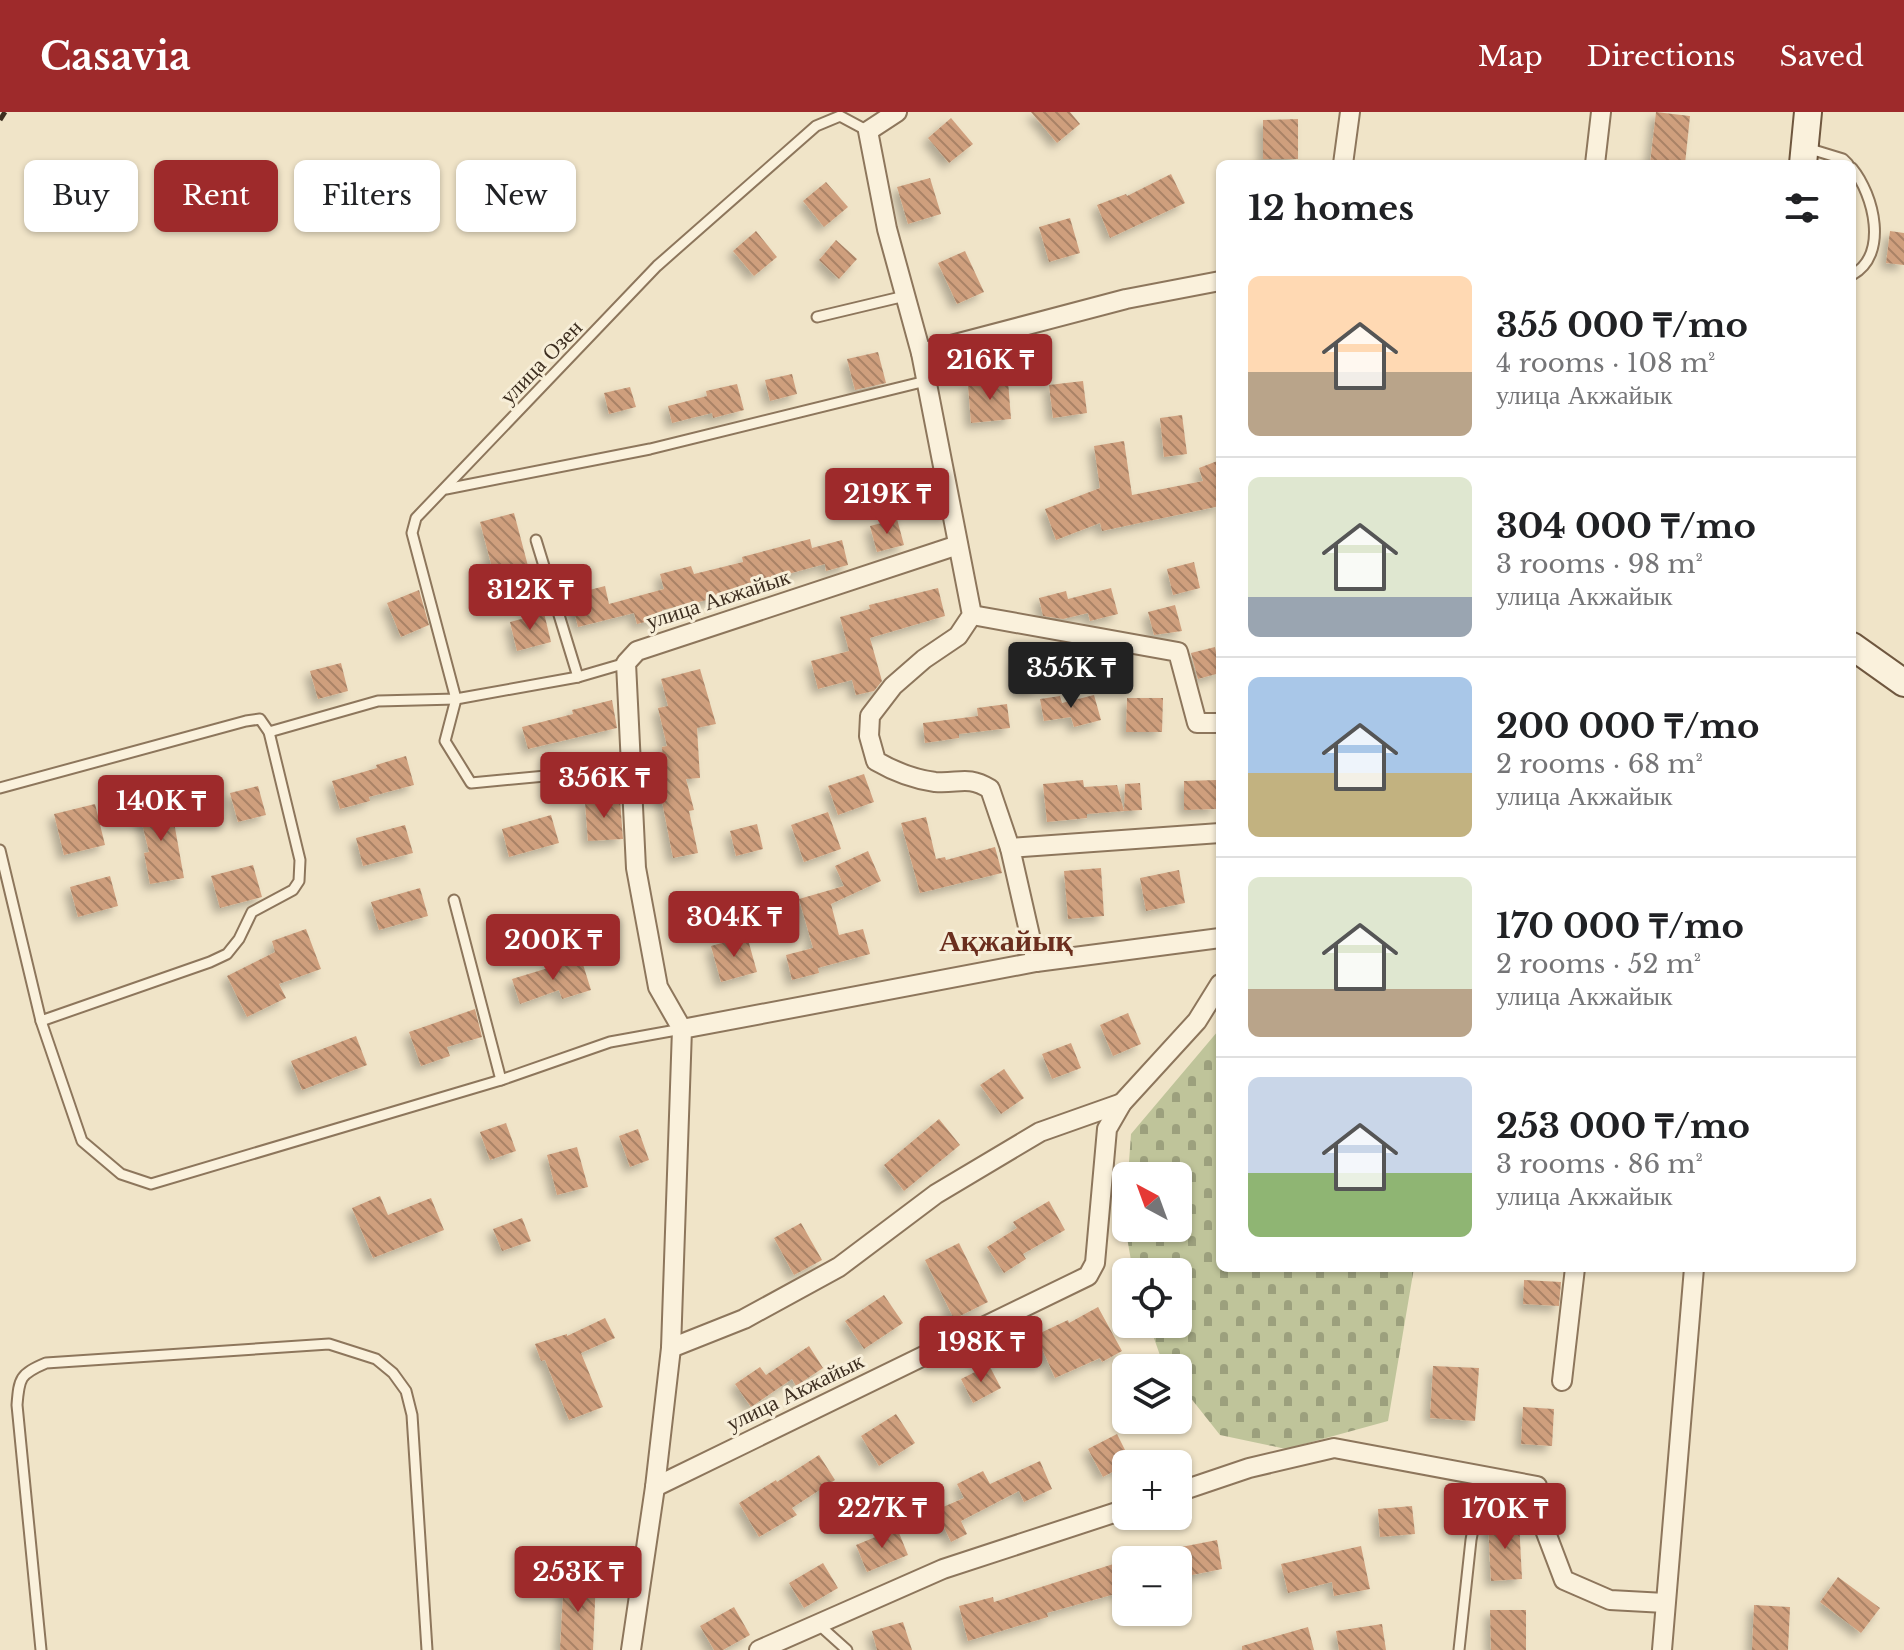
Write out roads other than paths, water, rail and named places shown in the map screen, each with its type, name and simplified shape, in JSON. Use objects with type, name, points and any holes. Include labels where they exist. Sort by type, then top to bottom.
[{"type":"main road","points":[[1804,156],[1808,112]]},
{"type":"main road","points":[[1856,649],[1904,683]]},
{"type":"street","points":[[897,112],[868,131],[887,229],[921,353],[972,615],[958,636],[924,659],[893,686],[870,716],[869,736],[876,761],[900,775],[938,782],[975,780],[990,789],[1010,848],[1036,962]]},
{"type":"street","points":[[1344,160],[1350,112]]},
{"type":"street","points":[[1595,160],[1601,112]]},
{"type":"street","points":[[921,353],[1126,299],[1216,282]]},
{"type":"street","name":"улица Акжайык","points":[[626,663],[637,651],[958,545]]},
{"type":"street","points":[[972,615],[1178,652],[1197,723],[1216,723]]},
{"type":"street","points":[[626,663],[636,868],[658,987],[682,1029],[671,1348],[631,1650]]},
{"type":"street","points":[[1010,848],[1216,833]]},
{"type":"street","points":[[682,1029],[1036,962],[1216,939]]},
{"type":"street","name":"улица Акжайык","points":[[655,1487],[1088,1276],[1095,1263],[1107,1129],[1122,1103],[1197,1021],[1216,990]]},
{"type":"street","points":[[671,1348],[744,1319],[839,1267],[936,1194],[1040,1132],[1122,1103]]},
{"type":"street","points":[[1562,1381],[1575,1272]]},
{"type":"street","points":[[1662,1650],[1694,1272]]},
{"type":"street","points":[[1192,1487],[1249,1468],[1334,1448],[1537,1486],[1545,1530],[1564,1580],[1610,1600],[1665,1603]]},
{"type":"street","points":[[759,1650],[943,1569],[1112,1514]]},
{"type":"lane","name":"улица Озен","points":[[456,699],[412,533],[416,518],[657,266],[816,126],[840,116],[868,131]]},
{"type":"lane","points":[[1804,156],[1844,160]]},
{"type":"lane","points":[[1856,176],[1866,192],[1875,240],[1869,259],[1856,271]]},
{"type":"lane","points":[[817,317],[905,296]]},
{"type":"lane","points":[[445,489],[650,449],[926,381]]},
{"type":"lane","points":[[536,540],[578,677]]},
{"type":"lane","points":[[269,732],[378,701],[456,699],[578,677],[626,663]]},
{"type":"lane","points":[[456,699],[445,741],[471,783],[631,768]]},
{"type":"lane","points":[[0,788],[260,719],[269,732],[300,860],[299,881],[293,890],[252,912],[239,939],[227,954],[41,1021]]},
{"type":"lane","points":[[0,850],[41,1021],[82,1141],[121,1174],[151,1184],[501,1080],[610,1042],[682,1029]]},
{"type":"lane","points":[[454,900],[501,1080]]},
{"type":"lane","points":[[41,1650],[17,1405],[18,1381],[28,1371],[46,1363],[329,1344],[376,1359],[393,1373],[406,1391],[412,1415],[427,1650]]},
{"type":"lane","points":[[1459,1650],[1471,1540],[1483,1476]]},
{"type":"lane","points":[[818,1624],[847,1650]]},
{"type":"railway","points":[[0,120],[5,112]]},
{"type":"district","name":"Ақжайық","points":[[1006,940]]}]
